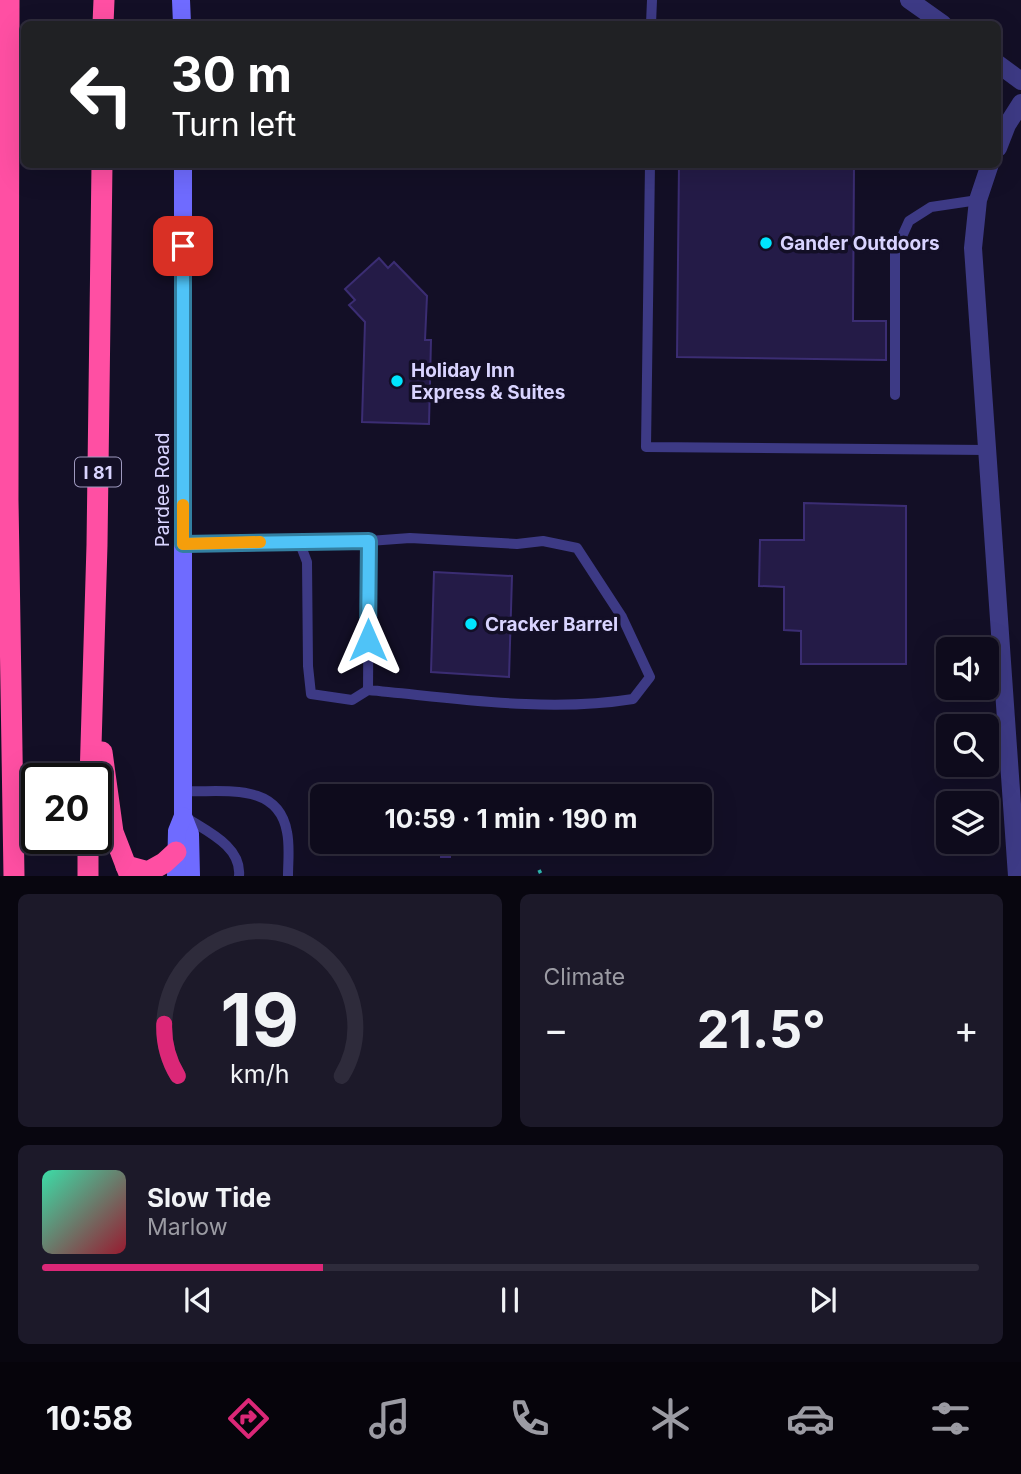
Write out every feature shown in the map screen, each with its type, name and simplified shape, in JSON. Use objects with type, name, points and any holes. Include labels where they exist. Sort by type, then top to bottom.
[{"type":"highway","points":[[9,0],[8,500],[15,876]]},
{"type":"highway","points":[[103,21],[104,0]]},
{"type":"highway","name":"I 81","points":[[90,763],[97,545],[102,168]]},
{"type":"highway","points":[[0,555],[8,500]]},
{"type":"highway","points":[[93,673],[107,800],[113,832],[128,871],[148,872],[176,852]]},
{"type":"highway","points":[[88,854],[88,876]]},
{"type":"street","points":[[181,0],[182,21]]},
{"type":"street","points":[[915,2],[939,21]]},
{"type":"street","points":[[1001,66],[1021,81]]},
{"type":"street","points":[[1001,140],[1021,103]]},
{"type":"street","name":"Pardee Road","points":[[183,168],[183,816],[190,834],[191,876]]},
{"type":"street","points":[[989,168],[978,200],[973,248],[1017,876]]},
{"type":"street","name":"Pardee Road","points":[[176,876],[177,831],[183,816]]},
{"type":"lane","points":[[651,21],[652,0]]},
{"type":"lane","points":[[650,168],[646,446],[987,450]]},
{"type":"lane","points":[[895,395],[895,253],[909,221],[931,207],[978,200]]},
{"type":"lane","points":[[183,544],[299,541],[369,541],[410,537],[517,544],[543,541],[577,548],[622,617],[650,677],[634,699],[599,705],[497,702],[368,690],[352,700],[311,694],[308,666],[307,562],[299,541]]},
{"type":"lane","points":[[368,690],[369,541]]},
{"type":"lane","points":[[183,791],[261,795],[272,803],[282,814],[288,833],[288,876]]},
{"type":"lane","points":[[183,816],[224,843],[234,854],[240,868],[239,876]]},
{"type":"path","points":[[539,870],[542,876]]},
{"type":"building","name":"Gander Outdoors","points":[[679,168],[854,168],[853,321],[886,321],[886,360],[677,357]]},
{"type":"building","name":"Holiday Inn Express & Suites","points":[[379,258],[388,268],[394,262],[427,296],[425,340],[431,340],[429,424],[362,422],[365,322],[349,305],[355,300],[345,289]]},
{"type":"building","points":[[804,503],[906,506],[906,664],[801,664],[801,631],[784,630],[784,587],[759,586],[760,540],[804,540]]},
{"type":"building","name":"Cracker Barrel","points":[[434,572],[512,576],[509,677],[431,672]]},
{"type":"slow traffic","points":[[183,505],[183,544],[260,542]]},
{"type":"place","name":"Gander Outdoors","points":[[766,243]]},
{"type":"place","name":"Holiday Inn Express & Suites","points":[[397,381]]},
{"type":"place","name":"Cracker Barrel","points":[[471,624]]},
{"type":"route","points":[[183,246],[183,544],[369,541],[368,640]]}]
